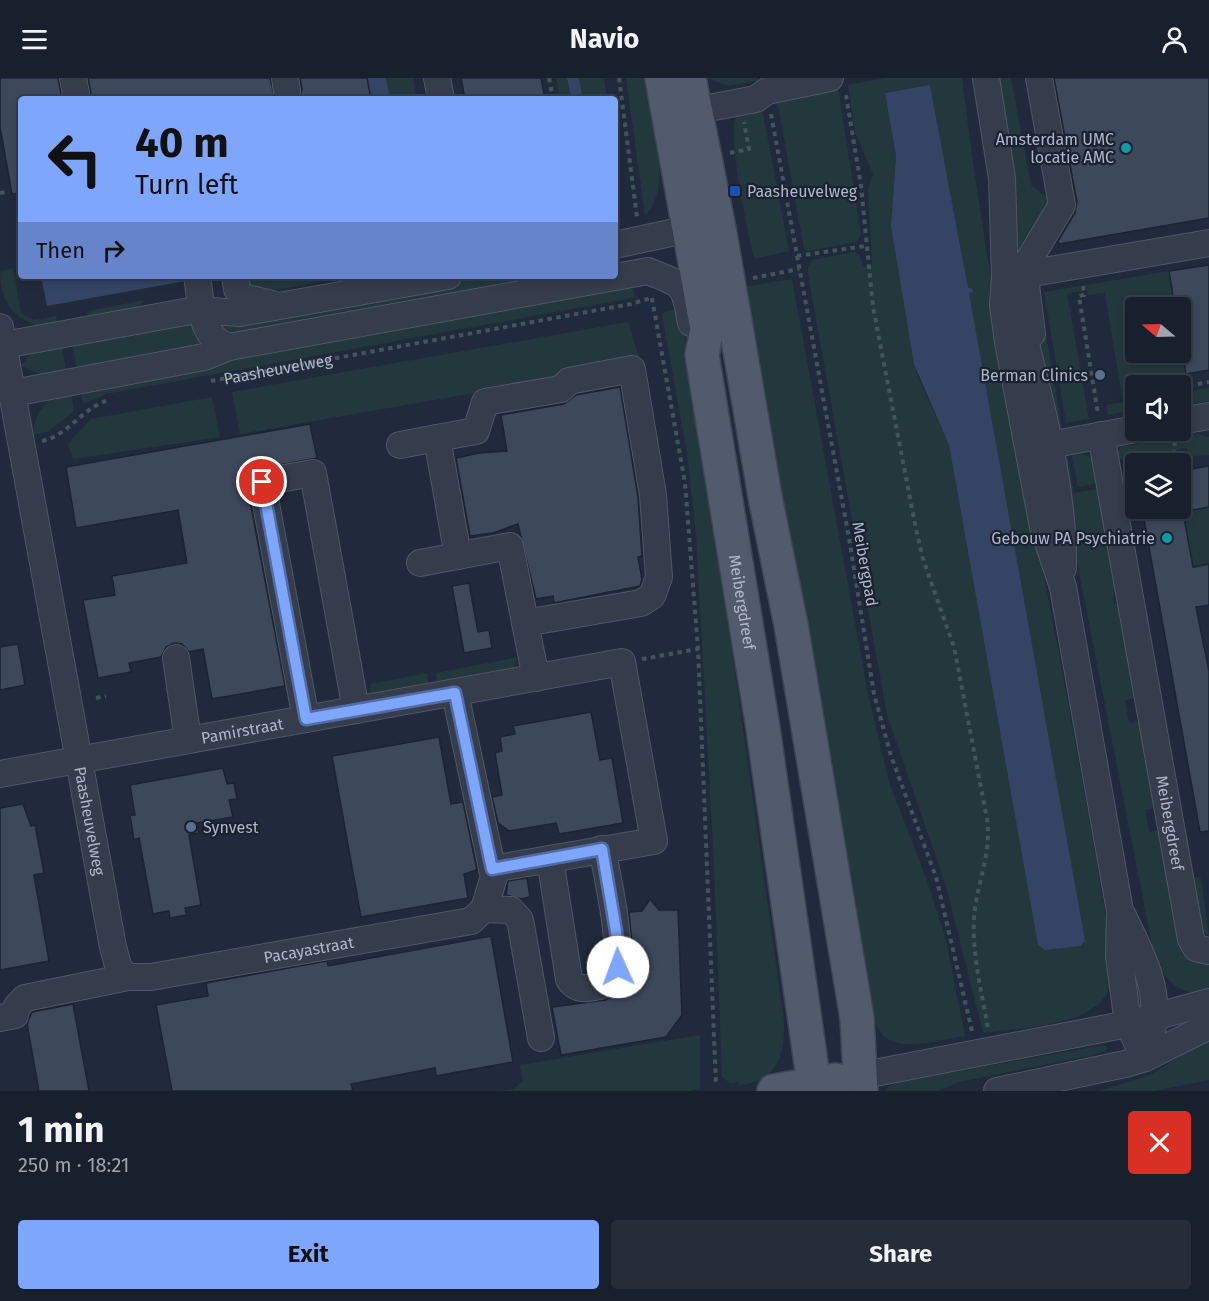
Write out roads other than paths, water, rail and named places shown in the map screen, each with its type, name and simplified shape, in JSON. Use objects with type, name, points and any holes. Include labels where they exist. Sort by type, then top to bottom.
[{"type":"main road","name":"Meibergdreef","points":[[662,78],[685,101],[701,240],[707,329],[702,355],[763,728],[815,1087]]},
{"type":"main road","name":"Meibergdreef","points":[[701,240],[743,276],[766,502],[791,625],[857,1018],[860,1084]]},
{"type":"main road","points":[[774,1091],[860,1084]]},
{"type":"street","points":[[74,78],[77,96]]},
{"type":"street","points":[[437,78],[440,96]]},
{"type":"street","points":[[986,78],[1002,178],[1018,311],[1033,368],[1039,447]]},
{"type":"street","points":[[1039,78],[1062,205],[1026,264],[1015,276],[1003,305],[1008,342],[1063,529],[1063,586],[1120,911],[1119,956],[1128,1024],[1145,1058]]},
{"type":"street","points":[[685,101],[740,102],[756,99],[767,91],[837,83]]},
{"type":"street","points":[[618,244],[641,240],[701,240]]},
{"type":"street","name":"Paasheuvelweg","points":[[618,276],[648,271],[655,264],[701,240]]},
{"type":"street","points":[[1015,276],[1209,243]]},
{"type":"street","points":[[648,271],[672,279],[684,292],[693,334],[702,355]]},
{"type":"street","name":"Paasheuvelweg","points":[[128,977],[117,964],[78,760],[11,451],[12,393],[2,336],[199,289],[232,314],[431,279]]},
{"type":"street","name":"Paasheuvelweg","points":[[12,393],[204,357],[228,347],[604,279]]},
{"type":"street","points":[[236,280],[243,297],[259,298],[278,306]]},
{"type":"street","points":[[199,289],[207,333],[216,342],[228,347]]},
{"type":"street","points":[[400,445],[476,431],[485,402],[561,389],[569,381],[632,369],[653,495],[659,577],[656,591],[641,603],[525,623]]},
{"type":"street","points":[[1191,419],[1209,416]]},
{"type":"street","points":[[1039,447],[1125,431]]},
{"type":"street","name":"Meibergdreef","points":[[1101,435],[1191,939],[1200,951],[1209,951]]},
{"type":"street","points":[[436,438],[458,556]]},
{"type":"street","points":[[306,719],[262,482],[313,473],[356,710]]},
{"type":"street","points":[[420,563],[510,546],[536,678]]},
{"type":"street","points":[[176,658],[188,740]]},
{"type":"street","name":"Pamirstraat","points":[[0,774],[622,663],[654,840],[602,849]]},
{"type":"street","points":[[455,693],[494,877],[484,909],[511,910],[520,920],[541,1038]]},
{"type":"street","points":[[492,869],[550,858],[602,849],[616,931],[618,967],[615,978],[608,984],[585,988],[576,987],[569,980],[550,858]]},
{"type":"street","name":"Pacayastraat","points":[[0,1018],[15,1015],[17,1006],[25,998],[128,977],[152,977],[471,921],[484,909]]},
{"type":"street","points":[[1120,911],[1149,972],[1156,1016],[1145,1058]]},
{"type":"street","points":[[860,1084],[1128,1024],[1209,1002]]},
{"type":"street","points":[[997,1091],[1145,1058],[1209,1026]]},
{"type":"water","points":[[367,78],[386,78],[389,96],[370,96]]},
{"type":"water","points":[[567,78],[579,78],[582,96],[570,96]]},
{"type":"water","points":[[930,85],[968,288],[972,288],[973,292],[969,293],[1085,941],[1080,946],[1045,950],[1038,945],[949,445],[914,364],[891,226],[896,156],[885,93]]},
{"type":"water","points":[[42,279],[196,279],[47,306]]},
{"type":"place","name":"Amsterdam UMC locatie AMC","points":[[1126,148]]},
{"type":"place","name":"Paasheuvelweg","points":[[735,191]]},
{"type":"place","name":"Berman Clinics","points":[[1100,375]]},
{"type":"place","name":"Gebouw PA Psychiatrie","points":[[1167,538]]},
{"type":"place","name":"Synvest","points":[[191,827]]}]
